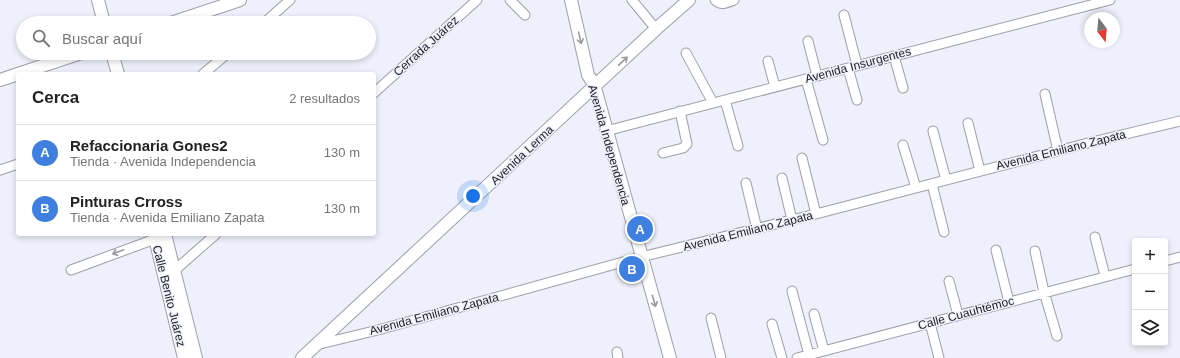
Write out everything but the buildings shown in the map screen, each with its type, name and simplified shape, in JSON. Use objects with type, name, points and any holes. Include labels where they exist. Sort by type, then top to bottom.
[{"type":"main road","points":[[98,0],[102,16]]},
{"type":"main road","points":[[192,16],[240,0]]},
{"type":"main road","name":"Avenida Independencia","points":[[571,0],[592,82],[670,358]]},
{"type":"main road","name":"Avenida Lerma","points":[[302,358],[653,25],[690,0]]},
{"type":"main road","points":[[24,72],[60,60]]},
{"type":"main road","points":[[114,60],[117,72]]},
{"type":"main road","points":[[0,80],[16,75]]},
{"type":"main road","name":"Calle Benito Juárez","points":[[158,236],[174,271],[196,358]]},
{"type":"main road","name":"Calle Benito Juárez","points":[[158,236],[184,358]]},
{"type":"street","points":[[272,16],[290,0]]},
{"type":"street","name":"Cerrada Juárez","points":[[376,91],[477,0]]},
{"type":"street","points":[[510,0],[525,15]]},
{"type":"street","points":[[632,0],[653,25]]},
{"type":"street","points":[[715,0],[721,4],[726,4],[734,0]]},
{"type":"street","name":"Avenida Insurgentes","points":[[606,131],[894,56],[1078,4],[1110,0]]},
{"type":"street","points":[[844,15],[857,65]]},
{"type":"street","points":[[808,41],[817,76]]},
{"type":"street","points":[[686,53],[712,103]]},
{"type":"street","points":[[894,56],[903,88]]},
{"type":"street","points":[[205,72],[220,60]]},
{"type":"street","points":[[768,60],[776,86]]},
{"type":"street","points":[[848,68],[857,100]]},
{"type":"street","points":[[806,79],[823,140]]},
{"type":"street","points":[[1045,94],[1058,151]]},
{"type":"street","points":[[725,100],[738,146]]},
{"type":"street","points":[[663,153],[686,146],[680,111]]},
{"type":"street","name":"Avenida Emiliano Zapata","points":[[316,345],[378,330],[642,257],[1180,121]]},
{"type":"street","points":[[968,123],[980,171]]},
{"type":"street","points":[[933,131],[946,180]]},
{"type":"street","points":[[903,145],[916,188]]},
{"type":"street","points":[[802,158],[816,214]]},
{"type":"street","points":[[0,170],[16,165]]},
{"type":"street","points":[[782,178],[792,220]]},
{"type":"street","points":[[746,183],[757,229]]},
{"type":"street","points":[[932,184],[944,232]]},
{"type":"street","points":[[71,270],[158,236]]},
{"type":"street","points":[[174,271],[214,236]]},
{"type":"street","points":[[1094,236],[1105,276]]},
{"type":"street","points":[[996,250],[1009,302]]},
{"type":"street","points":[[1035,251],[1044,292],[1057,336]]},
{"type":"street","points":[[1168,260],[1180,257]]},
{"type":"street","name":"Calle Cuauhtémoc","points":[[797,358],[1132,270]]},
{"type":"street","points":[[949,282],[958,315]]},
{"type":"street","points":[[792,291],[809,355]]},
{"type":"street","points":[[814,314],[824,351]]},
{"type":"street","points":[[711,318],[721,358]]},
{"type":"street","points":[[930,323],[939,358]]},
{"type":"street","points":[[772,324],[782,358]]},
{"type":"place","name":"Refaccionaria Gones2","points":[[640,229]]},
{"type":"place","name":"Pinturas Crross","points":[[632,269]]}]
